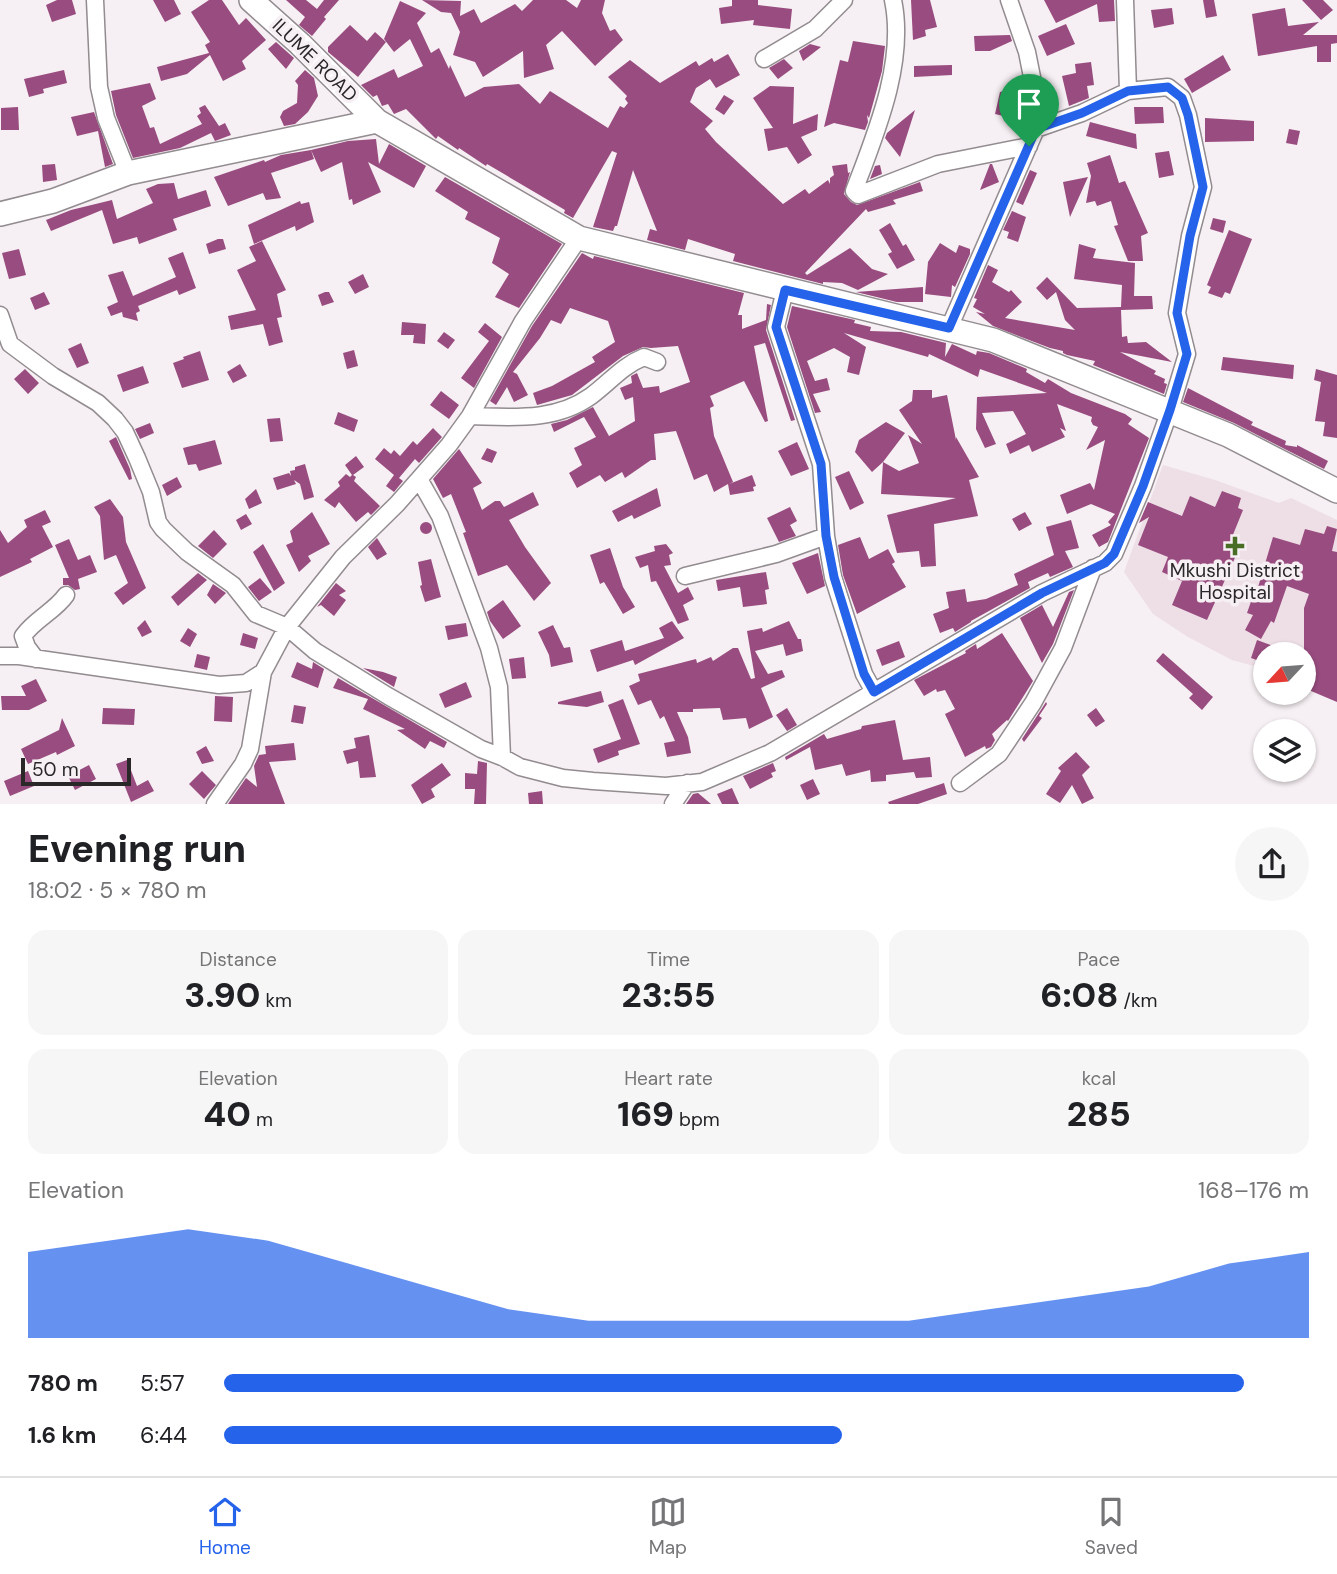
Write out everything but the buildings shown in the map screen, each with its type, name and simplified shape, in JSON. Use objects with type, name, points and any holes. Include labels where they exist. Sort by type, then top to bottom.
[{"type":"street","points":[[95,0],[99,87],[106,118],[128,173]]},
{"type":"street","name":"ILUME ROAD","points":[[251,0],[326,69],[377,121],[579,238],[993,340],[1228,435],[1337,491]]},
{"type":"street","points":[[764,59],[815,29],[844,0]]},
{"type":"street","points":[[893,0],[898,23],[895,57],[877,125],[854,191],[858,195],[937,164],[1029,146]]},
{"type":"street","points":[[949,328],[1036,129],[1034,88],[1027,52],[1009,0]]},
{"type":"street","points":[[1125,0],[1128,91]]},
{"type":"street","points":[[0,315],[10,344],[53,376],[98,403],[125,432],[151,492],[158,522],[163,529],[187,552],[233,585],[256,614],[287,627],[316,651],[481,750],[520,767],[563,778],[666,786],[702,782],[770,752],[1042,593],[1093,568],[1114,554],[1143,486],[1187,354],[1177,313],[1190,236],[1203,187],[1202,175],[1182,98],[1168,87],[1128,91],[1082,113],[1036,129]]},
{"type":"street","points":[[0,214],[53,201],[128,173],[377,121]]},
{"type":"street","points":[[215,804],[243,764],[250,749],[263,672],[287,627],[343,557],[449,445],[470,416],[523,321],[579,238]]},
{"type":"street","points":[[785,290],[776,327],[821,464],[826,536],[839,594],[864,674],[874,692]]},
{"type":"street","points":[[470,416],[540,417],[588,398],[629,363],[644,357],[657,362]]},
{"type":"street","points":[[419,479],[440,516],[489,648],[499,687],[502,757]]},
{"type":"street","points":[[685,576],[776,554],[826,536]]},
{"type":"street","points":[[960,783],[999,754],[1033,703],[1063,648],[1093,568]]},
{"type":"street","points":[[36,659],[23,636],[66,595]]},
{"type":"street","points":[[0,656],[219,685],[246,683],[263,672]]},
{"type":"street","points":[[673,804],[687,783]]},
{"type":"shaded area","name":"Mkushi District Hospital","points":[[1163,465],[1279,503],[1291,498],[1337,520],[1337,668],[1316,669],[1316,642],[1253,642],[1253,666],[1232,660],[1188,637],[1153,614],[1124,572]]},
{"type":"place","name":"Mkushi District Hospital","points":[[1235,546]]},
{"type":"route","points":[[1168,87],[1182,98],[1203,187],[1190,236],[1177,313],[1187,354],[1143,486],[1114,554],[1105,563],[1042,593],[874,692],[864,674],[834,577],[826,536],[821,464],[776,327],[785,290],[949,328],[1029,146],[1036,129],[1082,113],[1128,91],[1168,87]]}]
